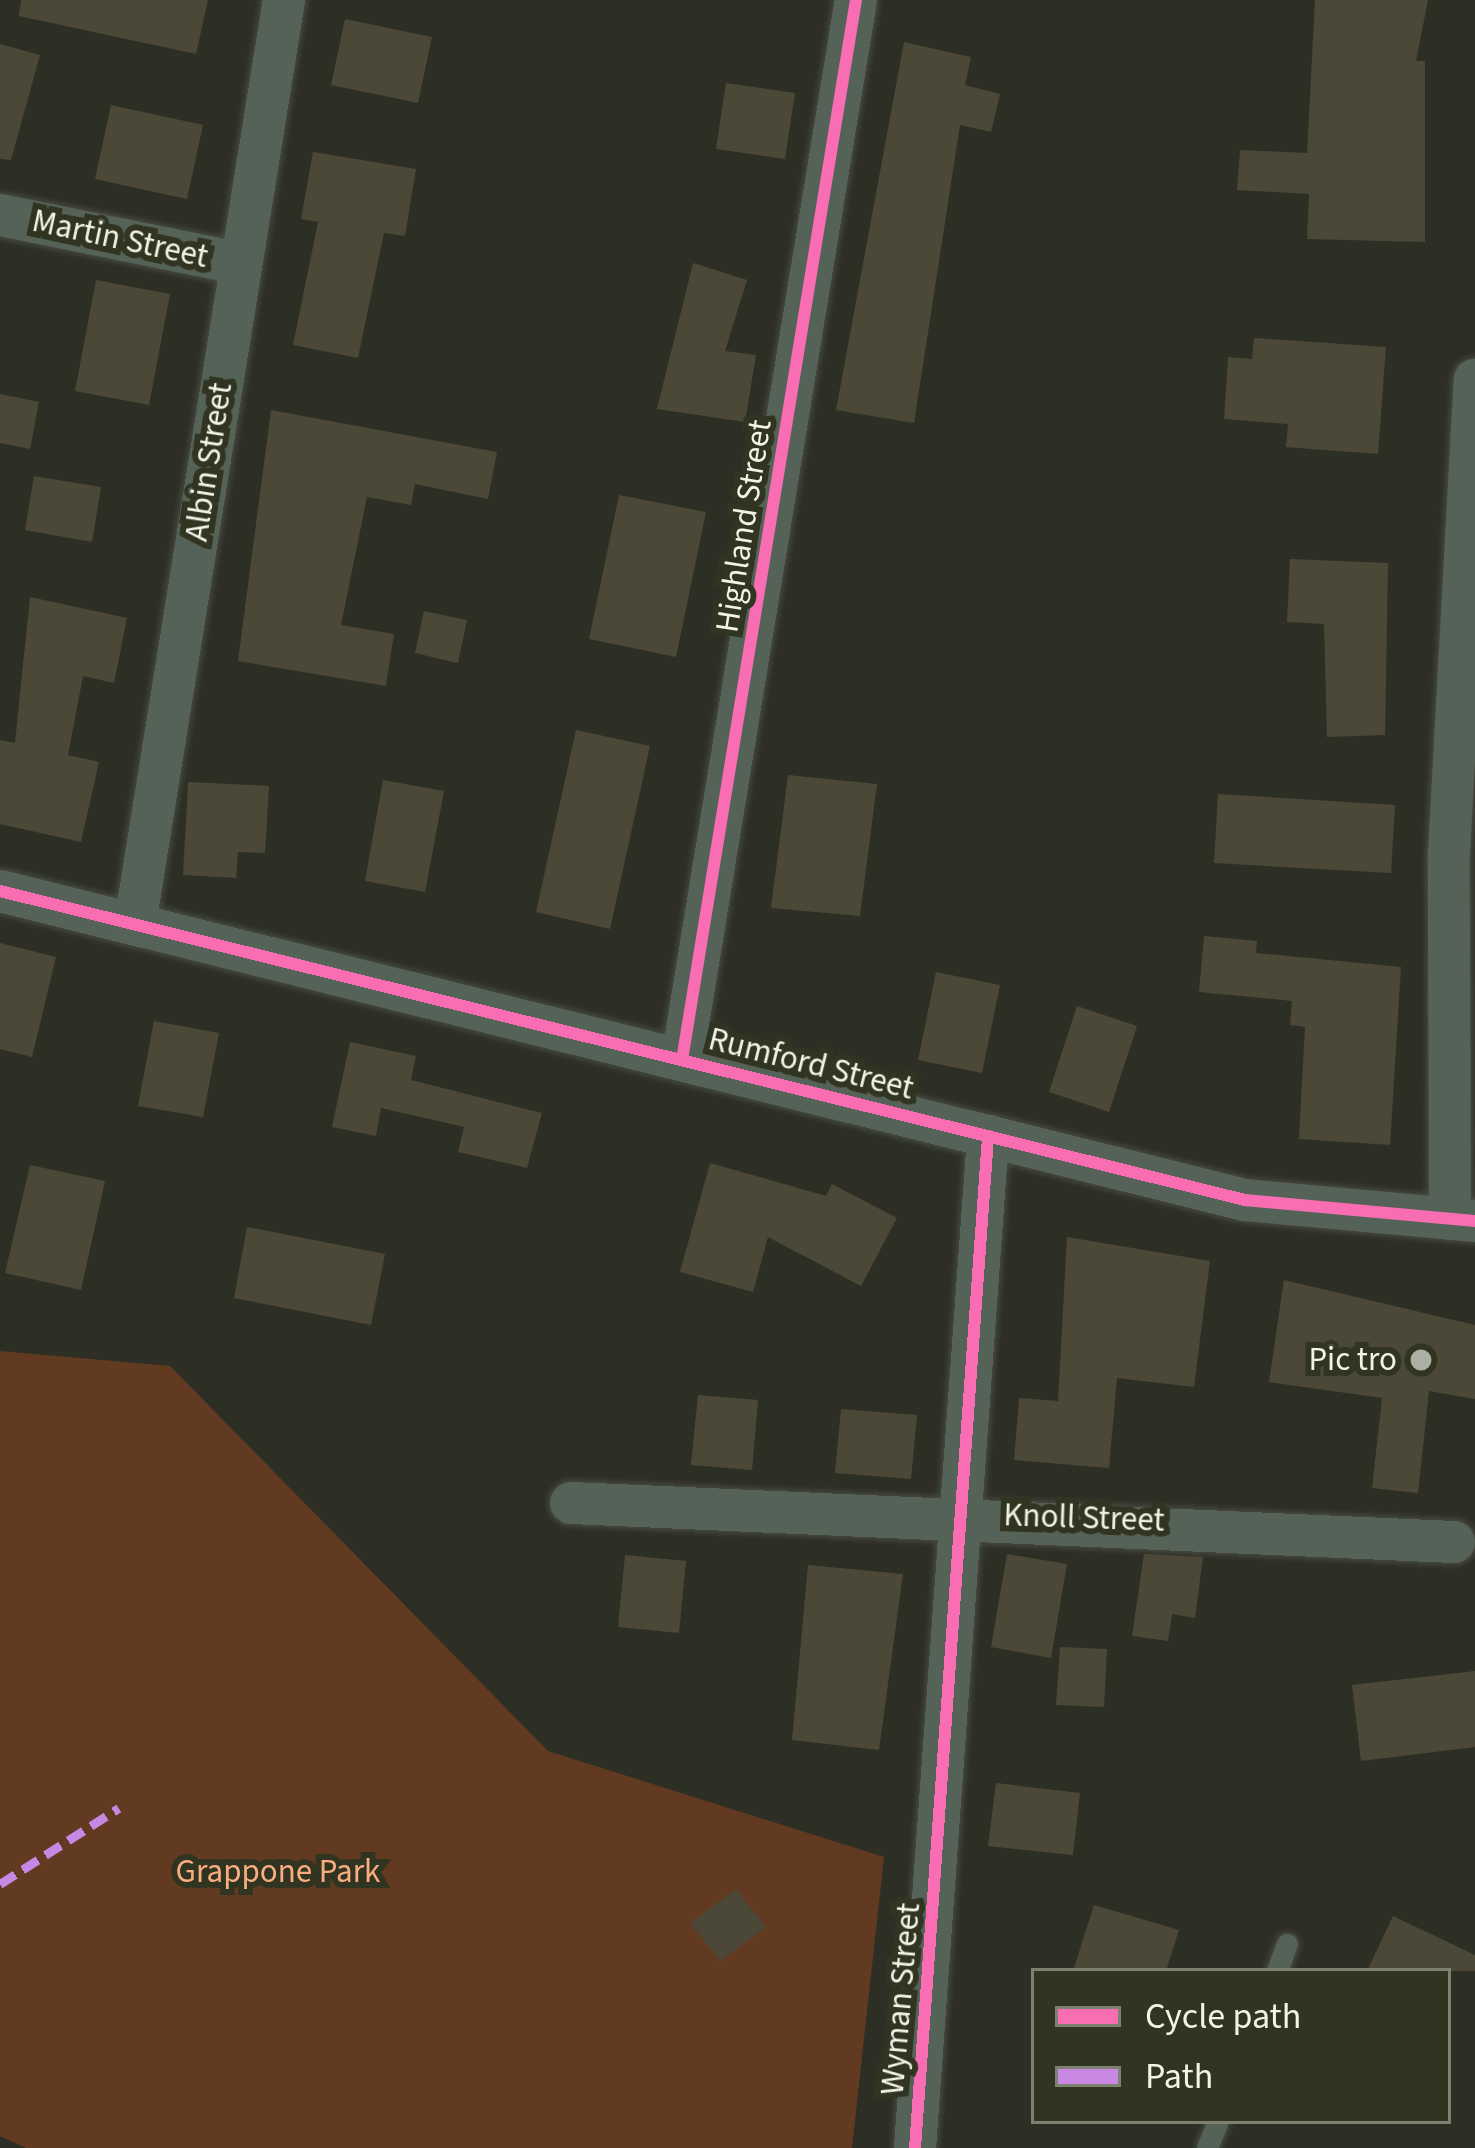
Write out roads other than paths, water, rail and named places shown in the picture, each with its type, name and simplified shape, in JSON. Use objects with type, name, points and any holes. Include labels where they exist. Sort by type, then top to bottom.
[{"type":"street","name":"Albin Street","points":[[135,924],[284,0]]},
{"type":"street","name":"Highland Street","points":[[682,1060],[856,0]]},
{"type":"street","name":"Martin Street","points":[[0,215],[239,263]]},
{"type":"street","points":[[1463,1220],[1449,853],[1473,558],[1475,380]]},
{"type":"street","name":"Rumford Street","points":[[0,891],[1245,1200],[1463,1220]]},
{"type":"street","name":"Wyman Street","points":[[915,2148],[969,1514],[988,1136]]},
{"type":"street","name":"Knoll Street","points":[[571,1503],[937,1524],[969,1514],[1454,1542]]},
{"type":"lane","points":[[1278,1968],[1287,1944]]},
{"type":"place","name":"Pic tro","points":[[1421,1360]]},
{"type":"park label","name":"Grappone Park","points":[[278,1872]]}]
